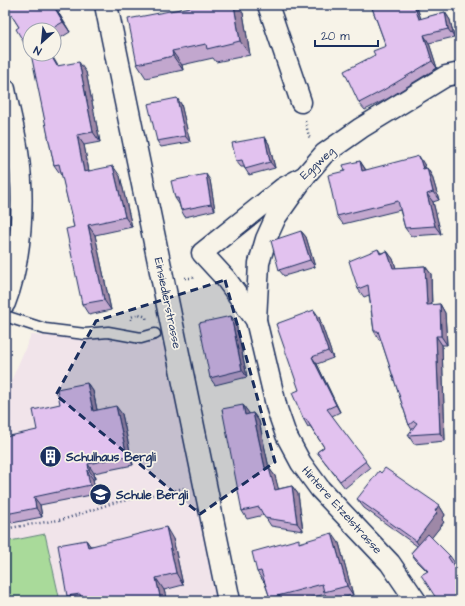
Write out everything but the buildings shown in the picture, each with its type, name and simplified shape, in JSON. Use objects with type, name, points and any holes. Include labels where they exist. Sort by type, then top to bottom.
[{"type":"main road","name":"Einsiedlerstrasse","points":[[106,5],[229,601]]},
{"type":"street","points":[[268,5],[301,102]]},
{"type":"street","name":"Eggweg","points":[[202,253],[283,188],[305,176],[324,154],[361,128],[446,76],[460,73]]},
{"type":"street","points":[[5,90],[18,152],[21,190],[19,249],[12,287],[5,303]]},
{"type":"street","name":"Hintere Etzelstrasse","points":[[305,176],[276,217],[266,239],[260,263],[256,320],[277,409],[286,435],[300,463],[320,489],[390,564],[416,601]]},
{"type":"street","name":"Hintere Etzelstrasse","points":[[202,253],[226,279],[256,320]]},
{"type":"lane","points":[[5,316],[45,329],[85,334],[108,332],[141,338],[155,334]]},
{"type":"path","points":[[301,102],[310,143],[324,154]]},
{"type":"path","points":[[5,517],[7,517],[9,528],[65,519],[113,503],[181,489]]},
{"type":"highlighted area","points":[[225,280],[275,462],[200,514],[56,395],[96,321]]},
{"type":"shaded area","name":"Schule Bergli","points":[[31,335],[142,339],[156,338],[166,346],[217,601],[5,601],[5,387],[8,388]]},
{"type":"green space","points":[[45,534],[60,601],[5,601],[5,542]]},
{"type":"place","name":"Schulhaus Bergli","points":[[50,457]]},
{"type":"place","name":"Schule Bergli","points":[[100,495]]}]
